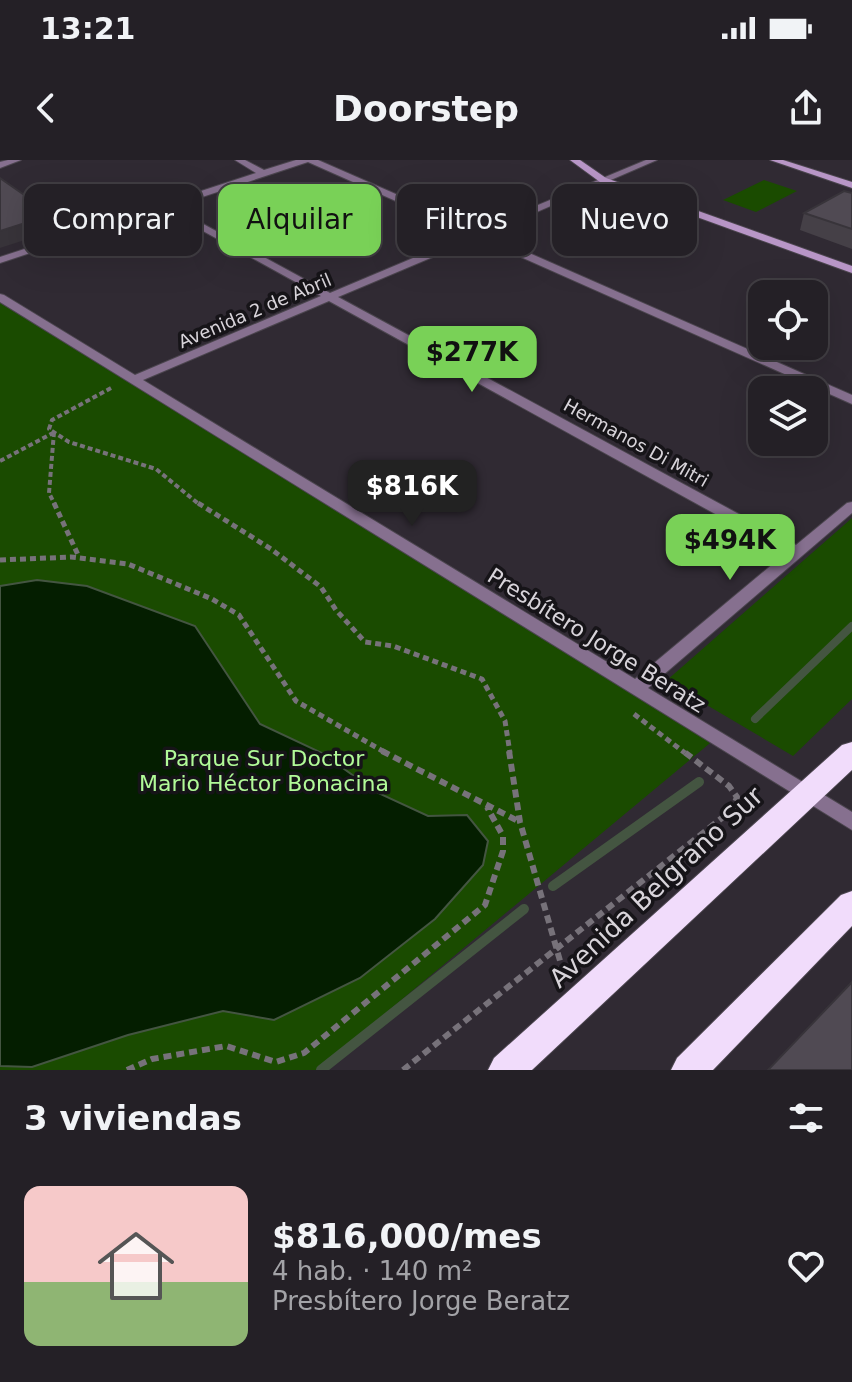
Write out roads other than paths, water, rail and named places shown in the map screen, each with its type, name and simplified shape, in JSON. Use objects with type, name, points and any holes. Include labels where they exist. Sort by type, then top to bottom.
[{"type":"highway","name":"Avenida Belgrano Sur","points":[[506,1070],[852,753]]},
{"type":"highway","points":[[689,1070],[852,905]]},
{"type":"main road","points":[[574,160],[603,180],[852,270]]},
{"type":"main road","points":[[774,160],[852,185]]},
{"type":"street","points":[[0,165],[17,160]]},
{"type":"street","points":[[244,162],[264,160]]},
{"type":"street","points":[[202,194],[308,160],[397,199]]},
{"type":"street","name":"Avenida 2 de Abril","points":[[536,209],[653,160]]},
{"type":"street","points":[[244,162],[264,174]]},
{"type":"street","name":"Hermanos Di Mitri","points":[[202,227],[796,552]]},
{"type":"street","points":[[0,260],[24,252]]},
{"type":"street","name":"Avenida 2 de Abril","points":[[135,379],[425,256]]},
{"type":"street","points":[[528,256],[852,400]]},
{"type":"street","name":"Presbítero Jorge Beratz","points":[[0,297],[803,795],[852,822]]},
{"type":"street","points":[[635,689],[852,506]]},
{"type":"waterway","points":[[755,719],[852,626]]},
{"type":"waterway","points":[[553,886],[699,782]]},
{"type":"waterway","points":[[321,1070],[524,909]]},
{"type":"park label","name":"Parque Sur Doctor Mario Héctor Bonacina","points":[[264,770]]}]
